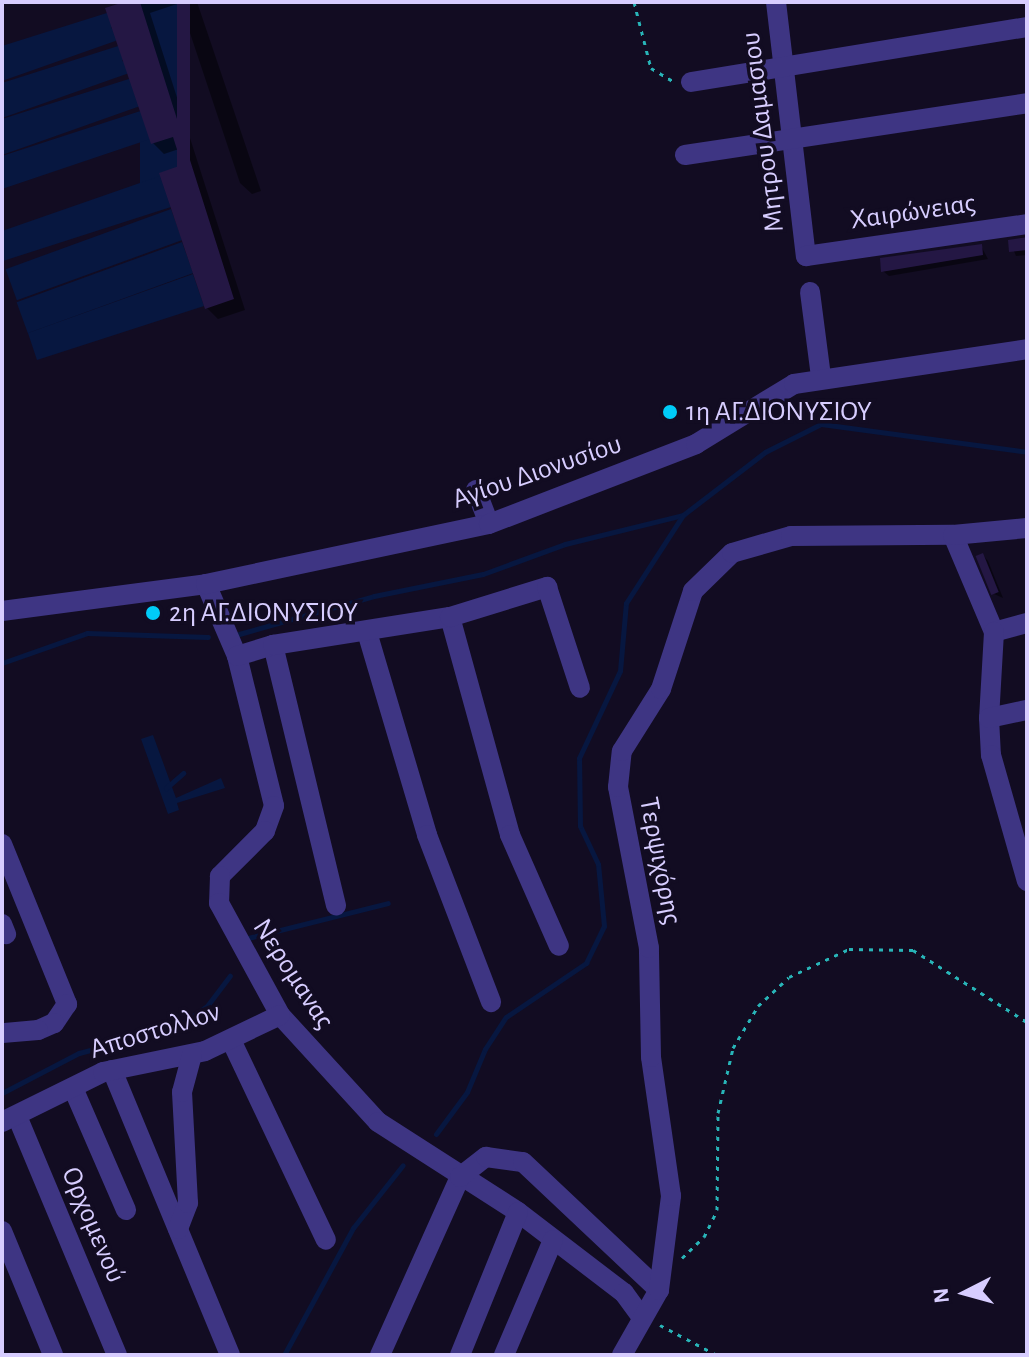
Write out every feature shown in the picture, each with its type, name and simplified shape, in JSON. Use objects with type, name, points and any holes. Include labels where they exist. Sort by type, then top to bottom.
[{"type":"street","name":"Μητρου Δαμασιου","points":[[776,2],[806,256]]},
{"type":"street","points":[[691,82],[1027,27]]},
{"type":"street","points":[[685,155],[1027,103]]},
{"type":"street","name":"Χαιρώνειας","points":[[806,256],[1027,224]]},
{"type":"street","points":[[810,292],[821,377]]},
{"type":"street","name":"Αγίου Διονυσίου","points":[[2,611],[206,584],[489,524],[696,444],[771,396],[821,377],[1027,349]]},
{"type":"street","points":[[476,490],[489,524]]},
{"type":"street","name":"Τερψιχόρης","points":[[622,1355],[641,1316],[659,1290],[665,1267],[671,1196],[651,1057],[649,948],[620,811],[622,751],[661,689],[693,591],[732,553],[791,536],[953,535],[1027,528]]},
{"type":"street","points":[[953,535],[994,632],[989,718],[991,755],[1017,820],[1027,881]]},
{"type":"street","name":"Νερομανας","points":[[206,584],[237,656],[274,806],[265,831],[220,876],[219,903],[280,1015],[364,1110],[460,1177],[518,1212],[624,1293],[641,1316]]},
{"type":"street","points":[[237,656],[273,645],[450,617],[547,587],[580,688]]},
{"type":"street","points":[[450,617],[510,835],[559,946]]},
{"type":"street","points":[[994,632],[1027,623]]},
{"type":"street","points":[[367,632],[427,835],[491,1002]]},
{"type":"street","points":[[273,645],[336,905]]},
{"type":"street","points":[[989,718],[1027,710]]},
{"type":"street","points":[[2,844],[67,1004],[54,1023],[22,1033],[2,1033]]},
{"type":"street","name":"Αποστολλον","points":[[9,1119],[112,1070],[192,1054],[231,1040],[280,1015]]},
{"type":"street","points":[[231,1040],[326,1240]]},
{"type":"street","points":[[178,1229],[188,1203],[182,1092],[192,1054]]},
{"type":"street","points":[[112,1070],[230,1355]]},
{"type":"street","points":[[73,1088],[126,1210]]},
{"type":"street","name":"Ορχομενού","points":[[9,1119],[117,1355]]},
{"type":"street","points":[[380,1355],[460,1177],[486,1157],[523,1162],[659,1290]]},
{"type":"street","points":[[460,1355],[518,1212]]},
{"type":"street","points":[[2,1231],[53,1355]]},
{"type":"street","points":[[504,1355],[553,1240]]},
{"type":"path","points":[[634,2],[651,68],[663,79],[691,82]]},
{"type":"path","points":[[665,1267],[698,1244],[713,1221],[718,1113],[728,1063],[758,1006],[789,977],[849,949],[913,950],[1027,1022]]},
{"type":"path","points":[[641,1316],[717,1355]]},
{"type":"path","points":[[814,1355],[847,1355]]},
{"type":"water","points":[[140,2],[177,2],[177,201],[140,201]]},
{"type":"water","points":[[129,6],[111,28],[138,33],[2,81],[2,46]]},
{"type":"water","points":[[140,39],[122,61],[149,66],[2,118],[2,83]]},
{"type":"water","points":[[151,72],[134,94],[160,99],[2,155],[2,119]]},
{"type":"water","points":[[162,104],[166,116],[144,124],[167,120],[171,132],[2,189],[2,156]]},
{"type":"water","points":[[160,176],[171,207],[3,261],[2,231]]},
{"type":"water","points":[[171,209],[182,240],[17,300],[6,269]]},
{"type":"water","points":[[182,242],[193,273],[28,333],[17,302]]},
{"type":"water","points":[[193,274],[204,306],[37,360],[28,333]]},
{"type":"water","points":[[153,735],[176,798],[221,778],[225,788],[177,803],[179,810],[168,814],[141,739]]},
{"type":"building","points":[[124,2],[140,2],[234,299],[205,309],[159,173],[182,165],[173,137],[151,144],[105,8]]},
{"type":"building","points":[[177,2],[190,2],[190,194],[177,194]]},
{"type":"building","points":[[1027,237],[1027,250],[1009,252],[1008,240]]},
{"type":"building","points":[[982,244],[983,255],[881,272],[880,258]]},
{"type":"building","points":[[983,553],[999,592],[991,595],[976,556]]},
{"type":"waterway","points":[[239,634],[374,596],[483,574],[565,544],[683,515],[765,452],[821,424],[1027,452]]},
{"type":"waterway","points":[[436,1134],[467,1092],[485,1049],[506,1017],[586,963],[604,926],[598,864],[580,826],[579,758],[620,671],[626,603],[683,515]]},
{"type":"waterway","points":[[2,663],[87,633],[208,637]]},
{"type":"waterway","points":[[166,788],[183,773]]},
{"type":"waterway","points":[[248,938],[388,903]]},
{"type":"waterway","points":[[2,1093],[79,1053],[177,1027],[207,1006],[230,976]]},
{"type":"waterway","points":[[284,1355],[353,1228],[403,1165]]},
{"type":"place","name":"1η ΑΓ.ΔΙΟΝΥΣΙΟΥ","points":[[670,412]]},
{"type":"place","name":"2η ΑΓ.ΔΙΟΝΥΣΙΟΥ","points":[[153,613]]}]
